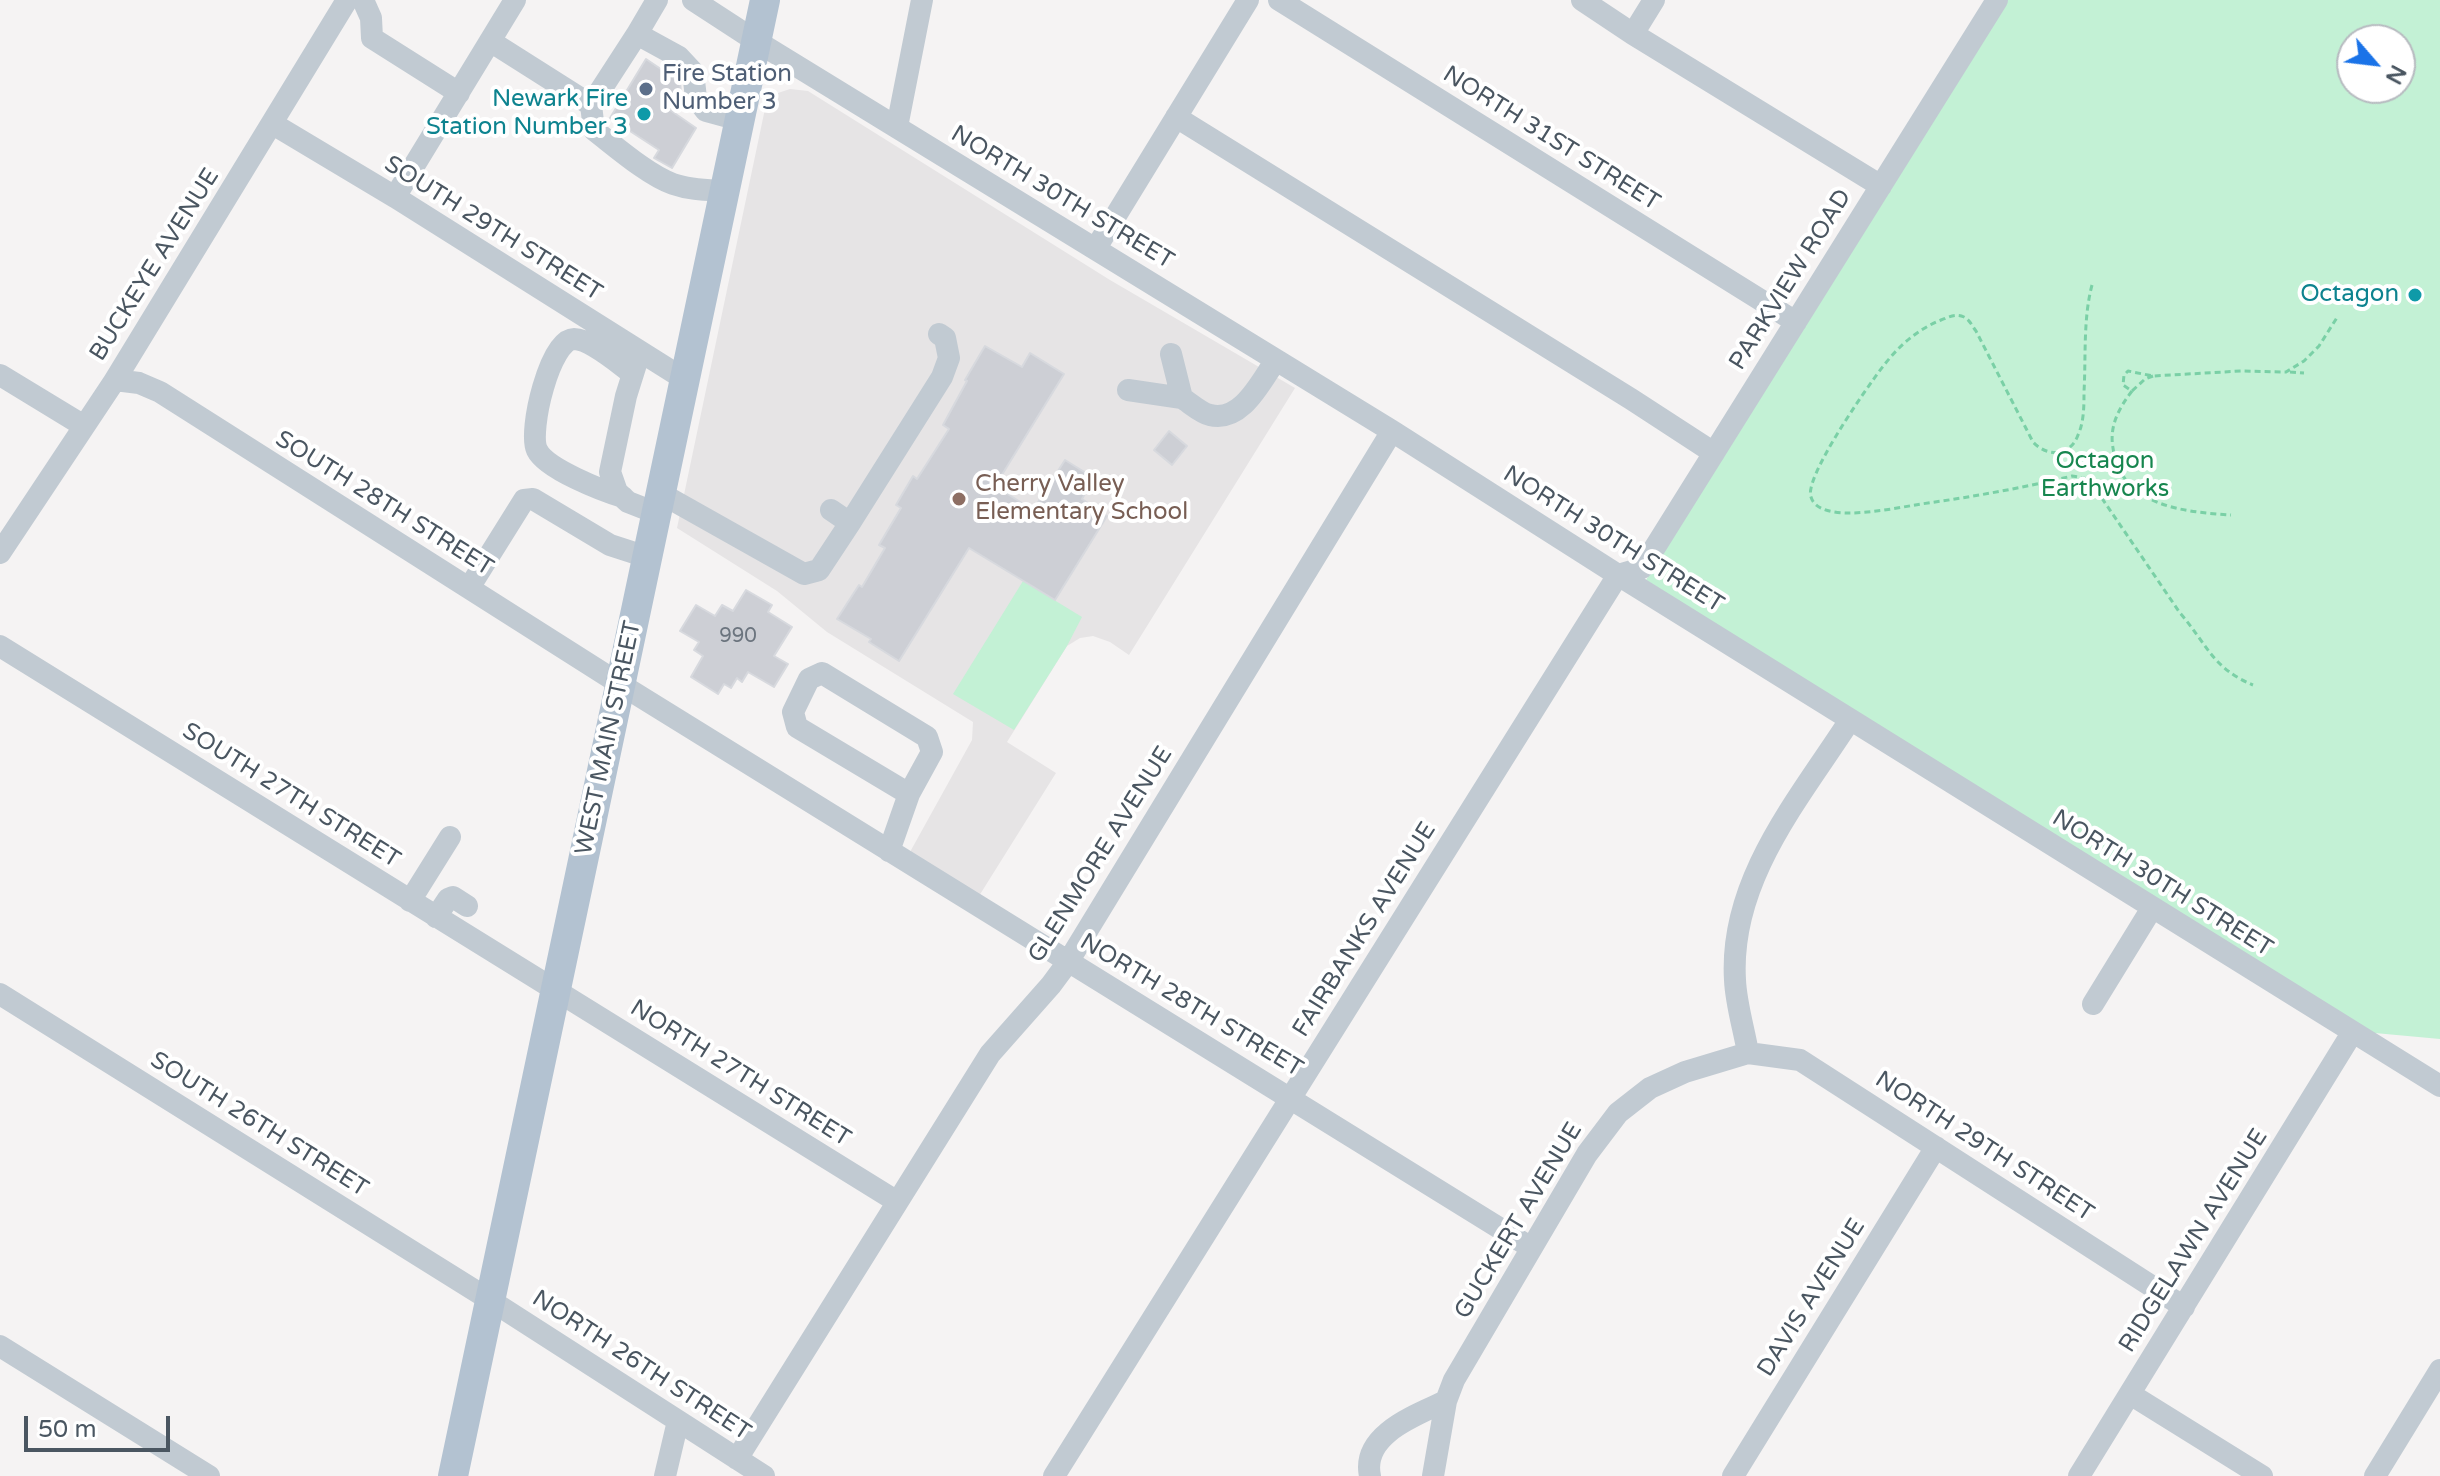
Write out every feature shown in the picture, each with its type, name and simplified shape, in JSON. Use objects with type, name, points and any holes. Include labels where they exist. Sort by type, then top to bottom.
[{"type":"main road","name":"WEST MAIN STREET","points":[[453,1476],[765,0]]},
{"type":"street","name":"BUCKEYE AVENUE","points":[[3,540],[115,380],[347,0]]},
{"type":"street","points":[[363,0],[371,18],[372,38],[459,93]]},
{"type":"street","points":[[395,197],[515,0]]},
{"type":"street","points":[[657,0],[591,105],[594,130],[629,158],[672,184],[697,190],[724,191]]},
{"type":"street","name":"NORTH 30TH STREET","points":[[693,0],[1392,431],[2440,1086]]},
{"type":"street","points":[[897,127],[922,0]]},
{"type":"street","points":[[1096,248],[1248,0]]},
{"type":"street","name":"NORTH 31ST STREET","points":[[1279,0],[1796,322]]},
{"type":"street","points":[[1582,0],[1881,186]]},
{"type":"street","points":[[1633,34],[1654,0]]},
{"type":"street","name":"PARKVIEW ROAD","points":[[1618,575],[1642,568],[1997,0]]},
{"type":"street","points":[[637,34],[679,57],[693,72],[696,98],[706,111],[739,120]]},
{"type":"street","points":[[490,41],[591,105]]},
{"type":"street","points":[[1176,117],[1714,453]]},
{"type":"street","name":"SOUTH 29TH STREET","points":[[273,124],[575,311],[636,363],[684,379]]},
{"type":"street","points":[[575,311],[565,341],[555,354],[542,397],[534,438],[537,450],[548,461],[595,488],[658,503],[804,574],[819,570],[841,517],[942,377],[949,358],[945,338],[939,334]]},
{"type":"street","points":[[565,341],[583,340],[636,363],[610,472],[617,492],[623,497]]},
{"type":"street","points":[[1171,354],[1182,398]]},
{"type":"street","points":[[1128,390],[1182,398],[1210,415],[1230,415],[1247,401],[1276,360]]},
{"type":"street","points":[[0,375],[84,426]]},
{"type":"street","name":"SOUTH 28TH STREET","points":[[115,380],[139,383],[160,392],[620,684]]},
{"type":"street","name":"GLENMORE AVENUE","points":[[737,1459],[990,1054],[1068,962],[1392,431]]},
{"type":"street","points":[[469,588],[524,500],[533,499],[610,545],[647,557]]},
{"type":"street","name":"FAIRBANKS AVENUE","points":[[1054,1476],[1618,575]]},
{"type":"street","name":"SOUTH 27TH STREET","points":[[0,646],[555,990]]},
{"type":"street","points":[[889,851],[909,794],[932,752],[927,737],[822,673],[809,679],[793,712],[797,727],[909,794]]},
{"type":"street","name":"NORTH 28TH STREET","points":[[620,684],[1530,1247]]},
{"type":"street","points":[[1748,1053],[1735,982],[1735,951],[1750,886],[1764,854],[1850,720]]},
{"type":"street","points":[[410,901],[450,837]]},
{"type":"street","points":[[436,917],[448,899],[453,897],[467,906]]},
{"type":"street","points":[[2093,1004],[2152,908]]},
{"type":"street","name":"NORTH 27TH STREET","points":[[555,990],[896,1201]]},
{"type":"street","name":"SOUTH 26TH STREET","points":[[0,994],[490,1300]]},
{"type":"street","name":"RIDGELAWN AVENUE","points":[[2079,1476],[2352,1033]]},
{"type":"street","name":"NORTH 29TH STREET","points":[[1748,1053],[1800,1060],[2184,1307]]},
{"type":"street","name":"GUCKERT AVENUE","points":[[1433,1476],[1446,1401],[1454,1380],[1587,1154],[1618,1113],[1650,1088],[1685,1072],[1748,1053]]},
{"type":"street","name":"DAVIS AVENUE","points":[[1733,1476],[1936,1147]]},
{"type":"street","name":"NORTH 26TH STREET","points":[[490,1300],[764,1476]]},
{"type":"street","points":[[0,1346],[209,1476]]},
{"type":"street","points":[[2375,1476],[2440,1370]]},
{"type":"street","points":[[2130,1394],[2262,1476]]},
{"type":"street","points":[[1370,1476],[1368,1468],[1374,1451],[1386,1434],[1408,1419],[1446,1401]]},
{"type":"street","points":[[665,1476],[678,1421]]},
{"type":"path","points":[[2092,285],[2087,310],[2084,412],[2079,435],[2066,451],[2047,452],[2033,442],[1976,331],[1968,319],[1954,315],[1921,329],[1887,361],[1856,402],[1832,443],[1812,479],[1810,496],[1826,510],[1858,512],[1976,495],[2072,476],[2084,478],[2097,491],[2217,662],[2233,677],[2253,685]]},
{"type":"path","points":[[2286,372],[2304,361],[2319,346],[2338,316]]},
{"type":"path","points":[[2132,391],[2123,385],[2124,375],[2128,371],[2153,376],[2241,371],[2304,373]]},
{"type":"path","points":[[2153,376],[2132,391],[2117,414],[2112,442],[2119,471],[2128,485],[2140,494],[2172,507],[2202,514],[2231,515]]},
{"type":"shaded area","points":[[790,89],[808,91],[1110,280],[1295,388],[1129,655],[1110,642],[1093,636],[1080,638],[1067,646],[1007,742],[1056,773],[974,904],[905,861],[972,740],[973,722],[827,632],[777,591],[677,528],[766,104],[778,93]]},
{"type":"green space","name":"Octagon Earthworks","points":[[2004,0],[2440,0],[2440,1039],[2353,1031],[1646,580]]},
{"type":"green space","points":[[1023,581],[1082,617],[1014,730],[953,694]]},
{"type":"building","name":"Newark Fire Station Number 3","points":[[646,59],[680,82],[681,92],[670,110],[696,128],[672,168],[654,158],[659,150],[610,118]]},
{"type":"building","points":[[985,346],[1022,367],[1030,353],[1064,374],[995,486],[1033,510],[1065,460],[1094,478],[1082,499],[1107,516],[1055,600],[969,548],[899,661],[869,642],[871,639],[837,619],[859,585],[862,587],[885,548],[879,545],[901,508],[896,505],[913,476],[917,479],[949,429],[943,425]]},
{"type":"building","points":[[1169,431],[1187,446],[1172,465],[1154,450]]},
{"type":"building","points":[[746,590],[772,605],[768,612],[792,627],[774,656],[788,664],[774,687],[748,672],[742,682],[737,678],[731,688],[724,684],[718,694],[691,677],[703,656],[694,650],[699,642],[680,631],[696,605],[715,616],[722,605],[733,611]]},
{"type":"place","name":"Fire Station Number 3","points":[[646,89]]},
{"type":"place","name":"Newark Fire Station Number 3","points":[[644,114]]},
{"type":"place","name":"Octagon","points":[[2415,295]]},
{"type":"place","name":"Cherry Valley Elementary School","points":[[959,499]]}]
